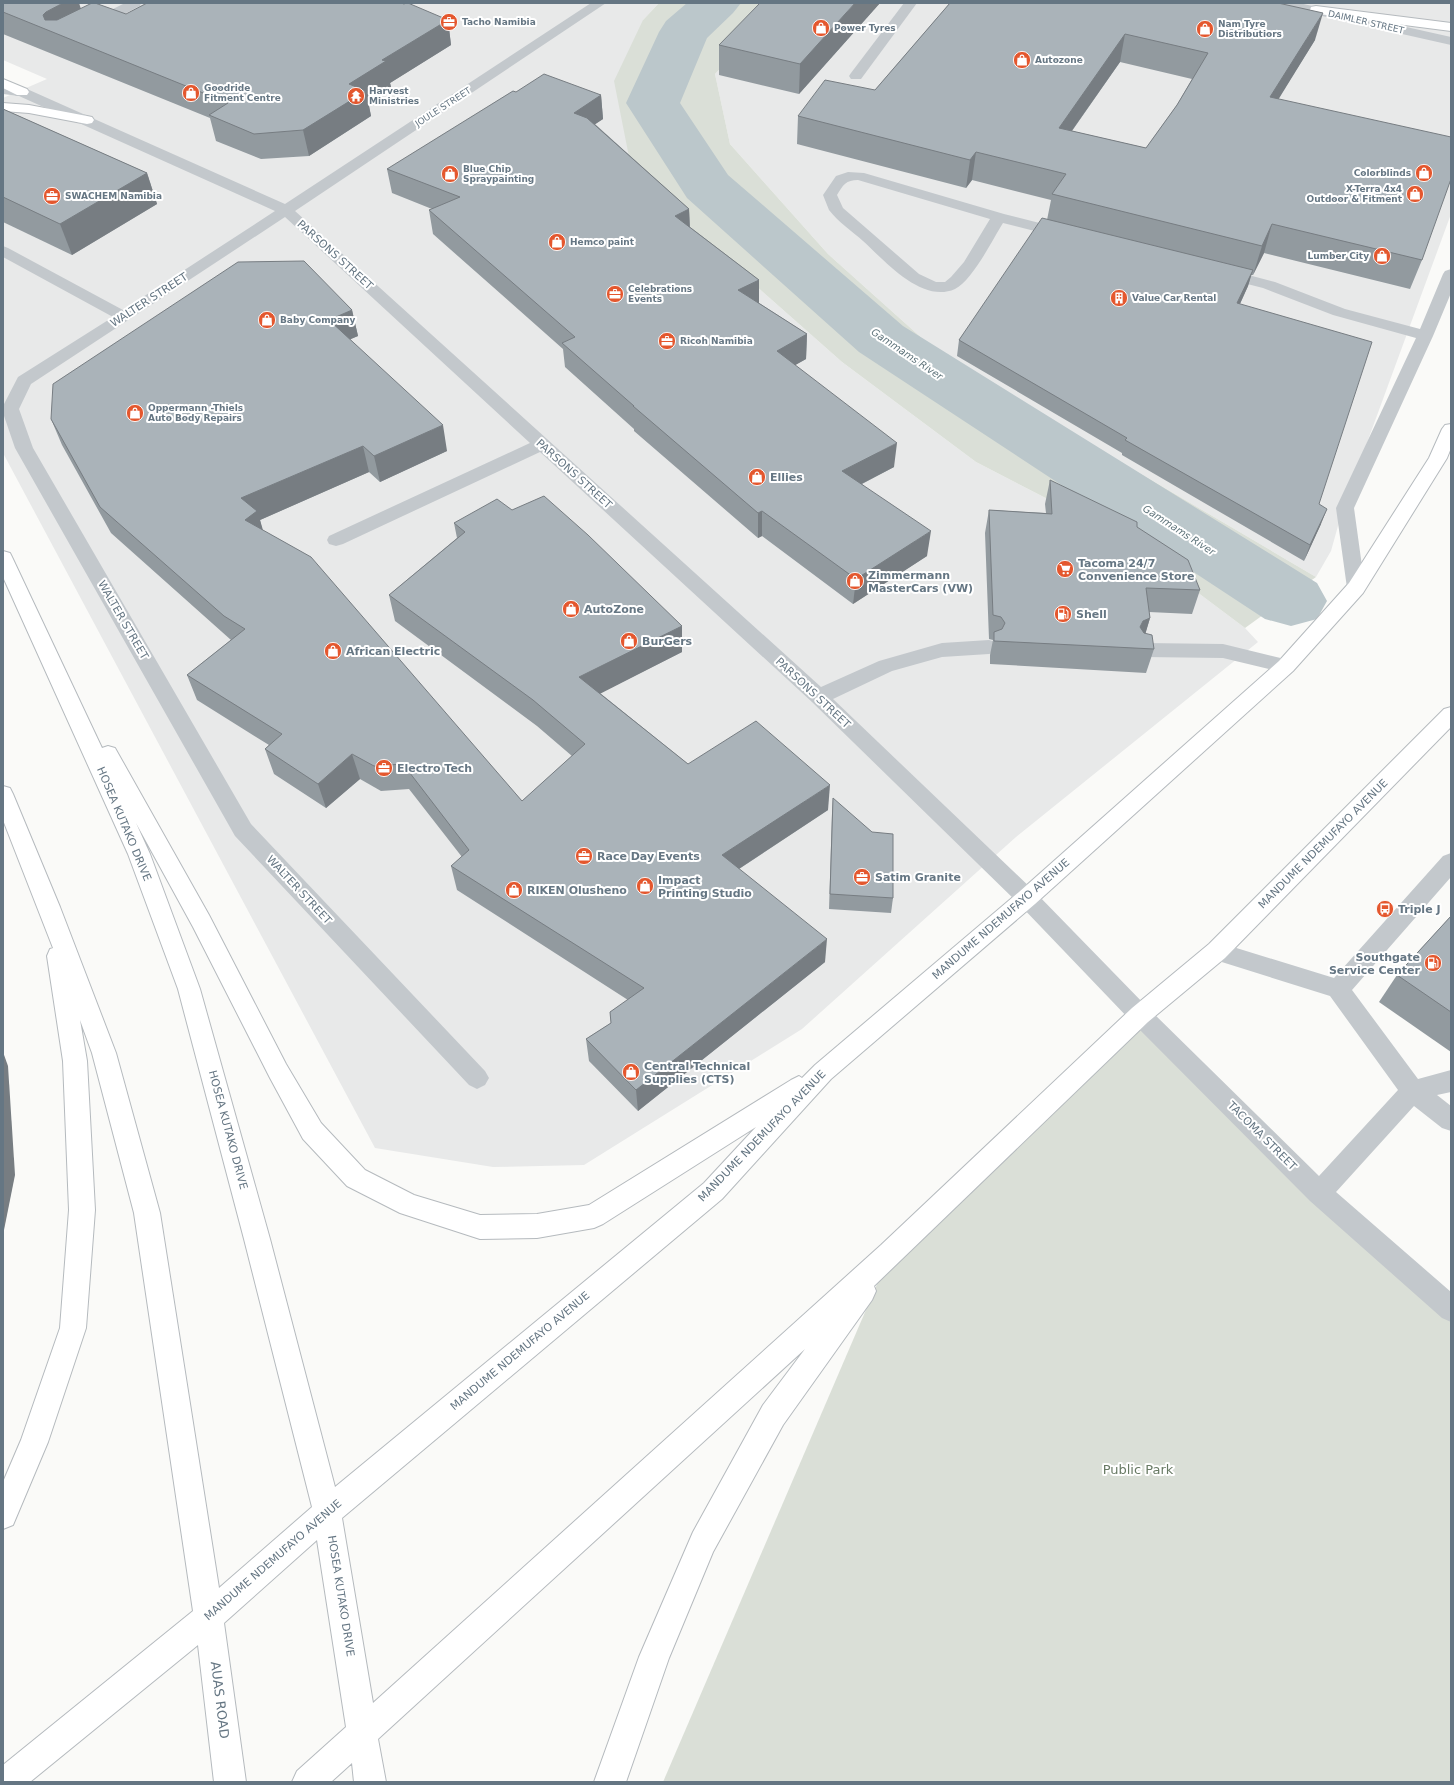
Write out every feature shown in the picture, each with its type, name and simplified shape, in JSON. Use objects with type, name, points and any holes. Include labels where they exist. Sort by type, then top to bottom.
[{"type":"main road","points":[[1316,10],[1451,27]]},
{"type":"main road","points":[[3,83],[22,92]]},
{"type":"main road","points":[[3,108],[29,109],[87,120]]},
{"type":"main road","name":"MANDUME NDEMUFAYO AVENUE","points":[[6,1782],[209,1617],[327,1512],[713,1191],[823,1072],[1027,898],[1286,666],[1356,588],[1438,458],[1451,429]]},
{"type":"main road","name":"HOSEA KUTAKO DRIVE","points":[[3,558],[37,628],[138,854],[189,989],[259,1246],[327,1512],[363,1731]]},
{"type":"main road","points":[[37,628],[201,921],[278,1071],[312,1131],[356,1178],[409,1205],[480,1227],[537,1226],[594,1216],[823,1072]]},
{"type":"main road","name":"MANDUME NDEMUFAYO AVENUE","points":[[308,1782],[890,1254],[1140,1015],[1217,952],[1451,714]]},
{"type":"main road","points":[[3,794],[49,907],[104,1053],[147,1213],[209,1617]]},
{"type":"main road","points":[[3,1516],[34,1442],[73,1328],[82,1210],[75,1061],[49,907]]},
{"type":"main road","points":[[610,1782],[654,1657],[703,1542],[774,1415],[890,1254]]},
{"type":"main road","name":"AUAS ROAD","points":[[209,1617],[230,1782]]},
{"type":"main road","points":[[363,1731],[370,1782]]},
{"type":"street","points":[[80,31],[136,3]]},
{"type":"street","points":[[856,76],[911,3]]},
{"type":"street","name":"DAIMLER STREET","points":[[1282,3],[1451,41]]},
{"type":"street","name":"JOULE STREET","points":[[286,210],[592,5]]},
{"type":"street","name":"PARSONS STREET","points":[[3,90],[22,92],[286,210],[819,697],[1027,898],[1082,955]]},
{"type":"street","points":[[999,217],[962,275],[951,285],[938,287],[924,283],[913,277],[837,210],[830,195],[840,179],[847,175],[859,176],[999,217],[1084,238]]},
{"type":"street","name":"WALTER STREET","points":[[286,210],[24,381],[10,409],[24,448],[243,830],[477,1078]]},
{"type":"street","points":[[3,251],[124,317]]},
{"type":"street","points":[[1207,270],[1269,285],[1339,312],[1425,336]]},
{"type":"street","points":[[1356,588],[1345,508],[1425,336],[1451,274]]},
{"type":"street","points":[[336,540],[542,444]]},
{"type":"street","points":[[819,697],[886,666],[942,650],[989,647]]},
{"type":"street","points":[[1144,650],[1223,652],[1286,666]]},
{"type":"street","points":[[1338,989],[1451,862]]},
{"type":"street","points":[[1217,952],[1338,989],[1413,1091],[1451,1120]]},
{"type":"street","name":"TACOMA STREET","points":[[1082,955],[1140,1015],[1319,1193],[1451,1309]]},
{"type":"street","points":[[1319,1193],[1413,1091],[1451,1082]]},
{"type":"shaded area","points":[[3,3],[659,3],[643,20],[633,177],[842,362],[976,462],[1129,541],[1245,628],[1258,642],[1016,837],[802,1029],[584,1165],[493,1167],[375,1148],[3,453],[3,98],[47,79],[3,60]]},
{"type":"shaded area","points":[[783,3],[1451,3],[1451,214],[1343,508],[1331,551],[1316,577],[944,358],[828,254],[730,144],[715,74]]},
{"type":"green space","points":[[659,3],[783,3],[715,74],[730,144],[828,254],[944,358],[1316,577],[1245,628],[1129,541],[976,462],[842,362],[633,177],[614,81],[643,20]]},
{"type":"green space","name":"Public Park","points":[[1140,1015],[1451,1309],[1451,1782],[663,1782],[890,1254]]},
{"type":"building","points":[[3,3],[63,3],[43,15],[45,20],[57,20],[92,3],[126,14],[147,3],[408,3],[448,20],[382,60],[386,61],[349,84],[366,91],[303,130],[254,134],[209,115],[228,103],[3,12]]},
{"type":"building","points":[[760,3],[855,3],[800,64],[719,45]]},
{"type":"building","points":[[950,3],[1278,3],[1323,13],[1270,97],[1451,137],[1451,179],[1422,260],[1272,224],[1262,246],[1052,194],[1066,174],[976,152],[970,160],[798,116],[825,80],[875,90]],"holes":[[[1125,34],[1208,53],[1177,105],[1146,148],[1059,128]]]},
{"type":"building","points":[[544,74],[601,95],[574,113],[587,118],[689,209],[675,216],[759,280],[738,290],[807,334],[777,351],[897,443],[842,471],[931,531],[856,579],[762,511],[758,513],[562,343],[575,337],[429,210],[460,197],[387,169],[513,91],[516,92]]},
{"type":"building","points":[[3,109],[147,173],[60,224],[3,197]]},
{"type":"building","points":[[1042,218],[1253,270],[1237,303],[1372,342],[1319,504],[1327,509],[1310,545],[1125,440],[1127,438],[959,340]]},
{"type":"building","points":[[304,261],[352,310],[329,320],[443,425],[374,456],[363,446],[241,498],[257,511],[245,520],[311,557],[522,801],[585,744],[533,700],[389,595],[465,532],[454,523],[497,499],[512,510],[544,496],[588,535],[682,626],[579,677],[688,764],[756,721],[830,785],[722,855],[827,939],[636,1090],[586,1039],[611,1023],[610,1012],[644,988],[451,866],[469,850],[403,764],[374,766],[352,754],[318,784],[265,749],[282,734],[187,675],[245,629],[224,616],[100,507],[51,419],[53,384],[238,262]]},
{"type":"building","name":"Shell","points":[[1050,480],[1137,522],[1137,527],[1188,560],[1200,590],[1146,588],[1150,618],[1143,621],[1140,627],[1144,633],[1152,635],[1154,649],[994,641],[994,632],[1002,629],[1005,623],[1001,617],[993,615],[989,510],[1052,514]]},
{"type":"building","points":[[833,798],[872,832],[893,834],[893,898],[830,894]]},
{"type":"building","points":[[1451,916],[1451,1012],[1397,975]]},
{"type":"waterway","name":"Gammams River","points":[[716,3],[684,32],[653,103],[707,186],[881,339],[1291,601]]},
{"type":"place","name":"Tacho Namibia","points":[[449,22]]},
{"type":"place","name":"Power Tyres","points":[[821,28]]},
{"type":"place","name":"Nam Tyre Distributiors","points":[[1205,29]]},
{"type":"place","name":"Autozone","points":[[1022,60]]},
{"type":"place","name":"Goodride Fitment Centre","points":[[191,93]]},
{"type":"place","name":"Harvest Ministries","points":[[356,96]]},
{"type":"place","name":"Colorblinds","points":[[1424,173]]},
{"type":"place","name":"Blue Chip Spraypainting","points":[[450,174]]},
{"type":"place","name":"X-Terra 4x4 Outdoor & Fitment","points":[[1415,194]]},
{"type":"place","name":"SWACHEM Namibia","points":[[52,196]]},
{"type":"place","name":"Hemco paint","points":[[557,242]]},
{"type":"place","name":"Lumber City","points":[[1382,256]]},
{"type":"place","name":"Celebrations Events","points":[[615,294]]},
{"type":"place","name":"Value Car Rental","points":[[1119,298]]},
{"type":"place","name":"Baby Company","points":[[267,320]]},
{"type":"place","name":"Ricoh Namibia","points":[[667,341]]},
{"type":"place","name":"Oppermann -Thiels Auto Body Repairs","points":[[135,413]]},
{"type":"place","name":"Ellies","points":[[757,477]]},
{"type":"place","name":"Tacoma 24/7 Convenience Store","points":[[1065,569]]},
{"type":"place","name":"Zimmermann MasterCars (VW)","points":[[855,581]]},
{"type":"place","name":"AutoZone","points":[[571,609]]},
{"type":"place","name":"Shell","points":[[1063,614]]},
{"type":"place","name":"BurGers","points":[[629,641]]},
{"type":"place","name":"African Electric","points":[[333,651]]},
{"type":"place","name":"Electro Tech","points":[[384,768]]},
{"type":"place","name":"Race Day Events","points":[[584,856]]},
{"type":"place","name":"Satim Granite","points":[[862,877]]},
{"type":"place","name":"Impact Printing Studio","points":[[645,886]]},
{"type":"place","name":"RIKEN Olusheno","points":[[514,890]]},
{"type":"place","name":"Triple J","points":[[1385,909]]},
{"type":"place","name":"Southgate Service Center","points":[[1433,963]]},
{"type":"place","name":"Central Technical Supplies (CTS)","points":[[631,1072]]}]
